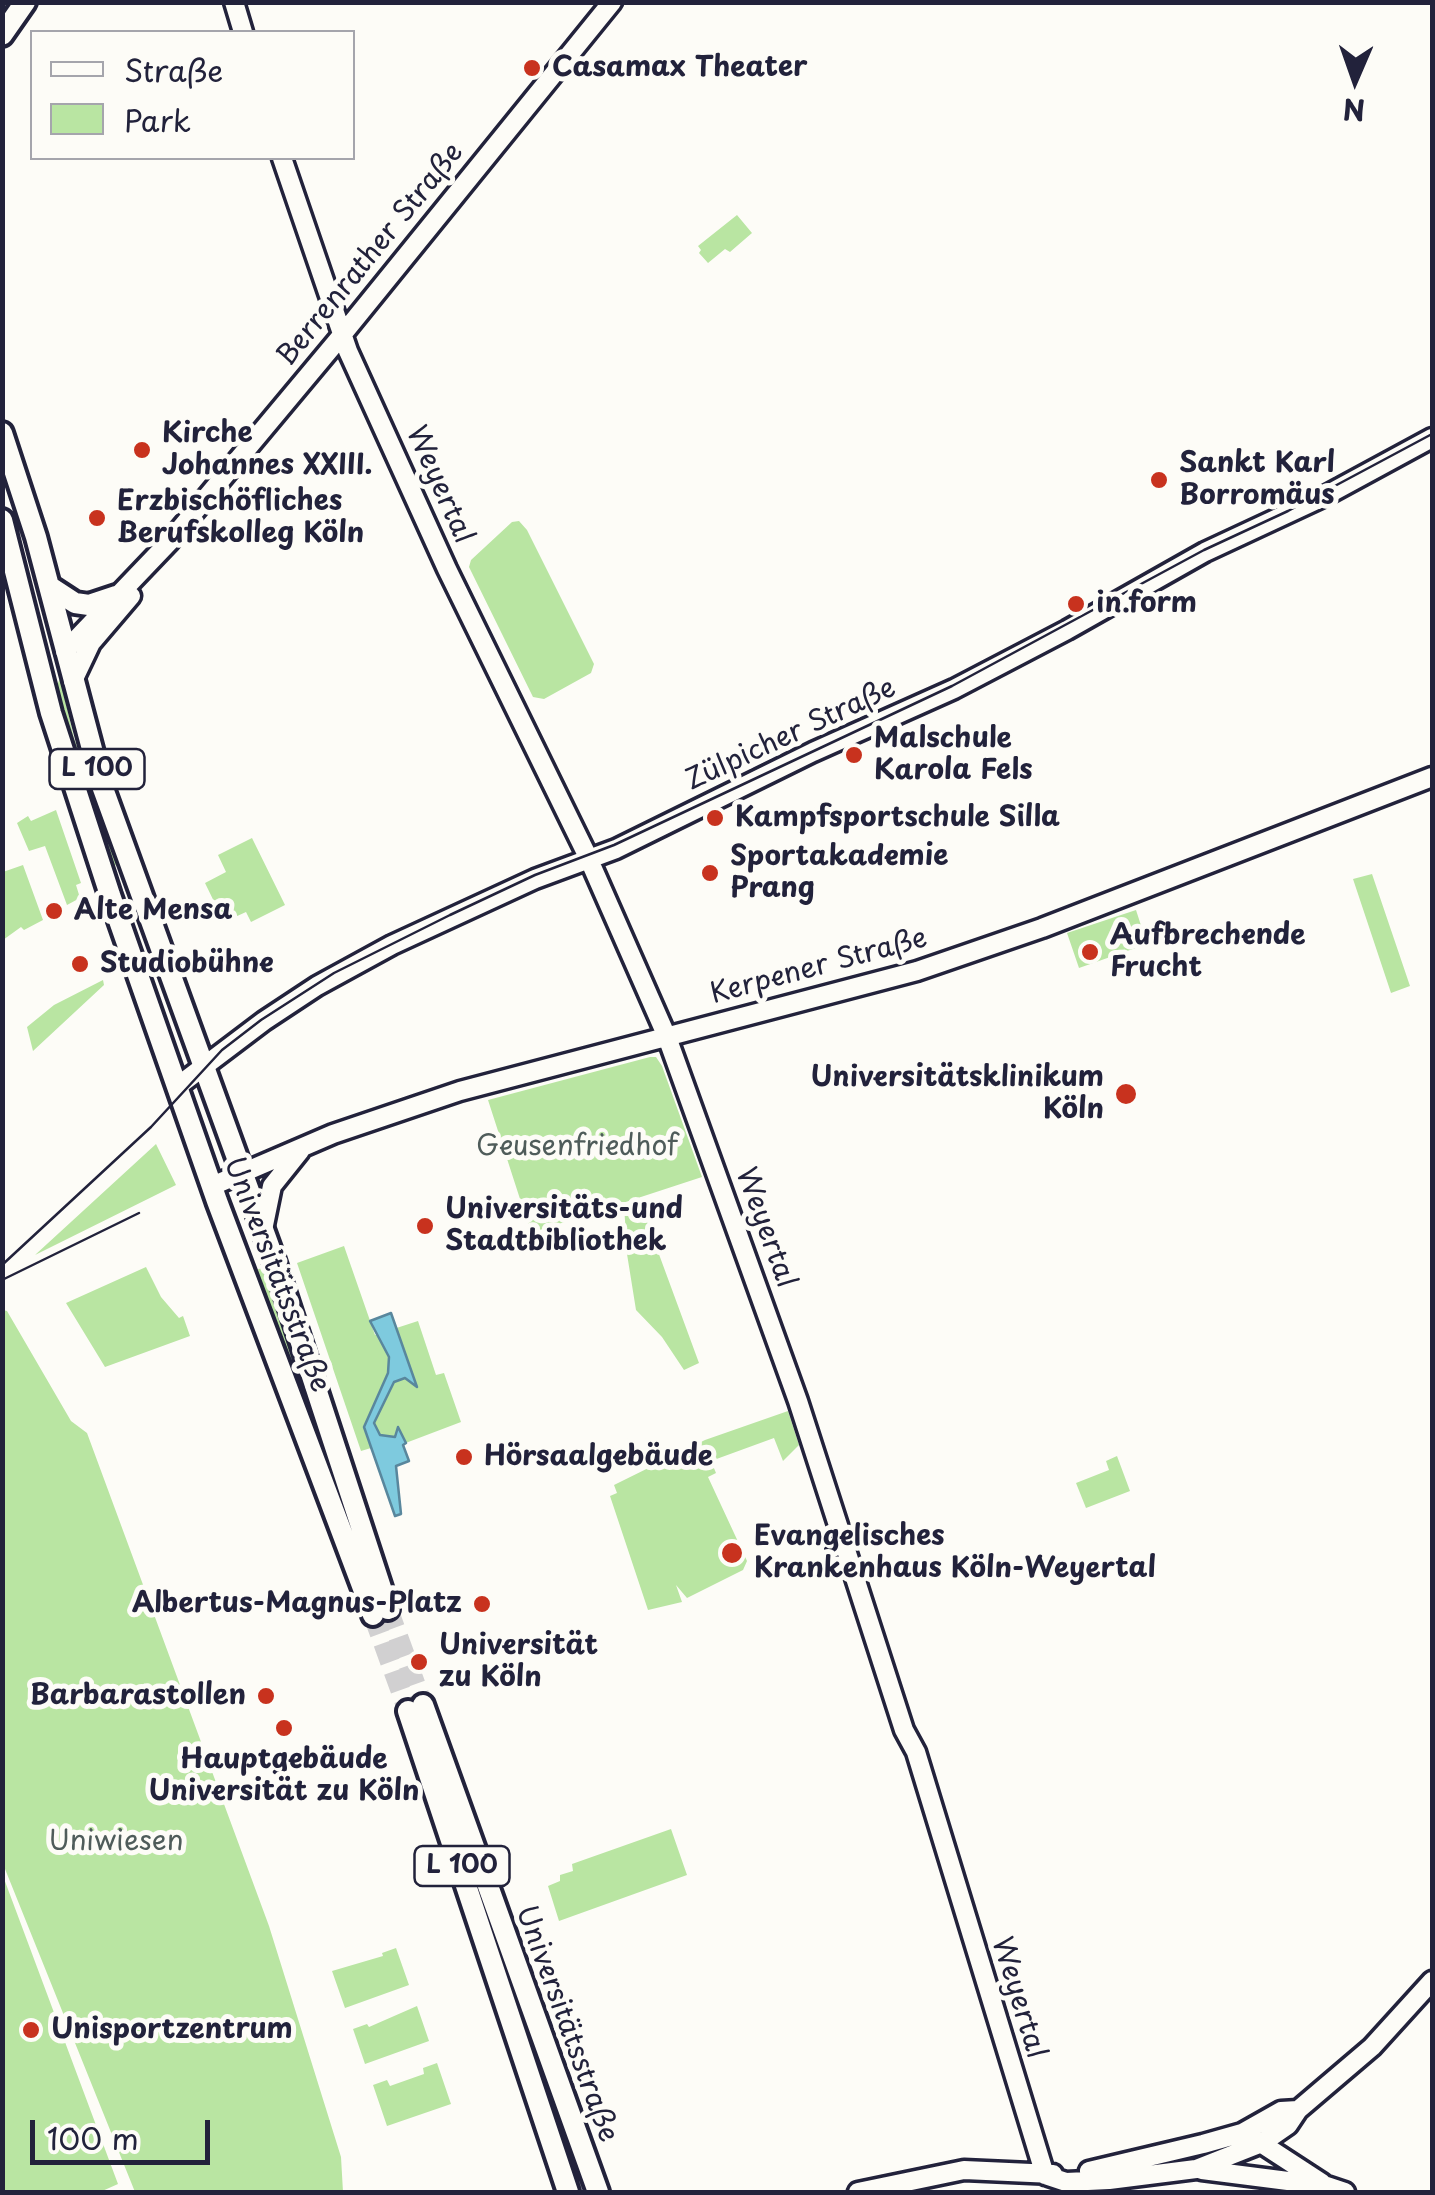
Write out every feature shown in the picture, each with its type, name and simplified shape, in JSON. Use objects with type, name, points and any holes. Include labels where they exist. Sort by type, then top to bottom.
[{"type":"main road","points":[[2,35],[26,2]]},
{"type":"main road","name":"Universitätsstraße","points":[[2,433],[32,524],[101,783],[263,1230],[380,1612],[212,1186],[101,868],[42,680],[3,522]]},
{"type":"main road","points":[[3,522],[6,515],[16,510],[32,524]]},
{"type":"main road","points":[[49,586],[75,603],[89,605],[116,596]]},
{"type":"main road","points":[[42,680],[65,651]]},
{"type":"main road","points":[[101,868],[120,871],[128,854]]},
{"type":"main road","points":[[132,953],[135,944],[146,941],[165,954]]},
{"type":"main road","name":"Universitätsstraße","points":[[568,2192],[415,1708],[598,2192]]},
{"type":"street","points":[[234,2],[242,30]]},
{"type":"street","name":"Berrenrather Straße","points":[[65,651],[170,540],[612,2]]},
{"type":"street","name":"Weyertal","points":[[283,160],[356,369],[446,568],[588,858],[667,1037],[798,1401],[904,1730],[916,1752],[1045,2175]]},
{"type":"street","points":[[316,366],[334,364],[356,369]]},
{"type":"street","name":"Zülpicher Straße","points":[[178,1086],[264,1021],[367,958],[535,879],[614,849],[954,689],[1205,552],[1290,514],[1432,438]]},
{"type":"street","name":"Berrenrather Straße","points":[[73,682],[91,643],[152,571],[170,540]]},
{"type":"street","name":"Kerpener Straße","points":[[212,1186],[305,1145],[460,1092],[952,959],[1432,778]]},
{"type":"street","points":[[263,1230],[272,1186],[305,1145]]},
{"type":"street","points":[[1045,2175],[1066,2182],[1097,2181],[1196,2169],[1262,2143],[1372,2046],[1432,1981]]},
{"type":"street","points":[[858,2192],[964,2170],[1045,2175],[1108,2168],[1242,2133],[1281,2111],[1298,2110]]},
{"type":"street","points":[[1242,2133],[1336,2189]]},
{"type":"street","points":[[1196,2169],[1336,2189]]},
{"type":"green space","points":[[737,215],[752,233],[730,252],[725,249],[708,263],[698,246]]},
{"type":"green space","points":[[519,521],[594,664],[591,673],[544,699],[533,697],[469,567],[471,560],[512,522]]},
{"type":"green space","points":[[60,678],[74,738],[120,861],[118,866],[111,864],[64,731],[55,691]]},
{"type":"green space","points":[[56,810],[81,883],[76,885],[80,898],[67,905],[45,846],[29,851],[17,823],[28,816],[31,821]]},
{"type":"green space","points":[[252,838],[285,905],[251,922],[246,912],[224,922],[205,883],[226,872],[218,855]]},
{"type":"green space","points":[[23,865],[43,920],[24,930],[21,927],[3,940],[3,872]]},
{"type":"green space","points":[[1372,874],[1410,986],[1391,993],[1353,879]]},
{"type":"green space","points":[[1136,910],[1147,944],[1079,968],[1067,933]]},
{"type":"green space","points":[[103,980],[104,985],[33,1051],[27,1027],[54,1005]]},
{"type":"green space","name":"Geusenfriedhof","points":[[656,1057],[662,1066],[702,1177],[531,1233],[488,1100]]},
{"type":"green space","points":[[156,1144],[176,1185],[35,1255]]},
{"type":"green space","points":[[639,1200],[699,1363],[684,1370],[662,1337],[636,1310],[624,1204]]},
{"type":"green space","points":[[344,1246],[375,1335],[418,1321],[436,1375],[444,1373],[461,1422],[403,1444],[409,1461],[396,1466],[401,1514],[395,1516],[371,1448],[361,1451],[297,1263]]},
{"type":"green space","points":[[146,1267],[161,1297],[179,1318],[183,1316],[190,1336],[105,1367],[66,1303]]},
{"type":"green space","points":[[266,1267],[352,1524],[348,1525],[252,1271]]},
{"type":"green space","name":"Uniwiesen","points":[[3,1310],[71,1421],[87,1433],[269,1926],[341,2157],[343,2192],[135,2192],[3,1864]]},
{"type":"green space","points":[[788,1411],[799,1445],[783,1461],[774,1438],[711,1461],[716,1473],[708,1477],[747,1561],[743,1570],[687,1598],[676,1585],[682,1602],[648,1610],[610,1496],[617,1493],[614,1485],[705,1440]]},
{"type":"green space","points":[[1117,1456],[1130,1491],[1086,1508],[1076,1483],[1109,1470],[1106,1461]]},
{"type":"green space","points":[[671,1829],[687,1875],[559,1921],[548,1886],[560,1881],[560,1875],[573,1871],[572,1864]]},
{"type":"green space","name":"Unisportzentrum","points":[[3,1876],[118,2184],[100,2192],[3,2192]]},
{"type":"green space","points":[[396,1948],[409,1985],[345,2008],[332,1971],[383,1956],[382,1953]]},
{"type":"green space","points":[[417,2006],[429,2041],[365,2064],[353,2029],[367,2024],[369,2027]]},
{"type":"green space","points":[[437,2063],[451,2104],[387,2126],[373,2085],[387,2080],[390,2086],[424,2074],[423,2068]]},
{"type":"water","points":[[391,1313],[417,1387],[405,1378],[394,1382],[374,1423],[380,1435],[395,1437],[398,1427],[406,1443],[403,1445],[409,1461],[396,1466],[401,1514],[395,1516],[364,1427],[388,1373],[389,1357],[370,1321]]},
{"type":"tunnel","points":[[388,1609],[423,1705]]},
{"type":"tunnel","points":[[373,1615],[408,1711]]},
{"type":"tram line","points":[[2,8],[7,2]]},
{"type":"tram line","points":[[2,1265],[151,1127],[222,1050],[334,973],[535,875],[614,845],[952,686],[1204,550],[1288,511],[1432,434]]},
{"type":"tram line","points":[[2,1280],[139,1213]]},
{"type":"place","name":"Casamax Theater","points":[[532,68]]},
{"type":"place","name":"Kirche Johannes XXIII.","points":[[142,450]]},
{"type":"place","name":"Sankt Karl Borromäus","points":[[1159,480]]},
{"type":"place","name":"Erzbischöfliches Berufskolleg Köln","points":[[97,518]]},
{"type":"place","name":"in.form","points":[[1076,604]]},
{"type":"place","name":"Malschule Karola Fels","points":[[854,755]]},
{"type":"place","name":"Kampfsportschule Silla","points":[[715,818]]},
{"type":"place","name":"Sportakademie Prang","points":[[710,873]]},
{"type":"place","name":"Alte Mensa","points":[[54,911]]},
{"type":"place","name":"Aufbrechende Frucht","points":[[1090,952]]},
{"type":"place","name":"Studiobühne","points":[[80,964]]},
{"type":"place","name":"Universitätsklinikum Köln","points":[[1126,1094]]},
{"type":"place","name":"Universitäts-und Stadtbibliothek","points":[[425,1226]]},
{"type":"place","name":"Hörsaalgebäude","points":[[464,1457]]},
{"type":"place","name":"Evangelisches Krankenhaus Köln-Weyertal","points":[[732,1553]]},
{"type":"place","name":"Albertus-Magnus-Platz","points":[[482,1604]]},
{"type":"place","name":"Universität zu Köln","points":[[419,1662]]},
{"type":"place","name":"Barbarastollen","points":[[266,1696]]},
{"type":"place","name":"Hauptgebäude Universität zu Köln","points":[[284,1728]]},
{"type":"place","name":"Unisportzentrum","points":[[31,2030]]}]
